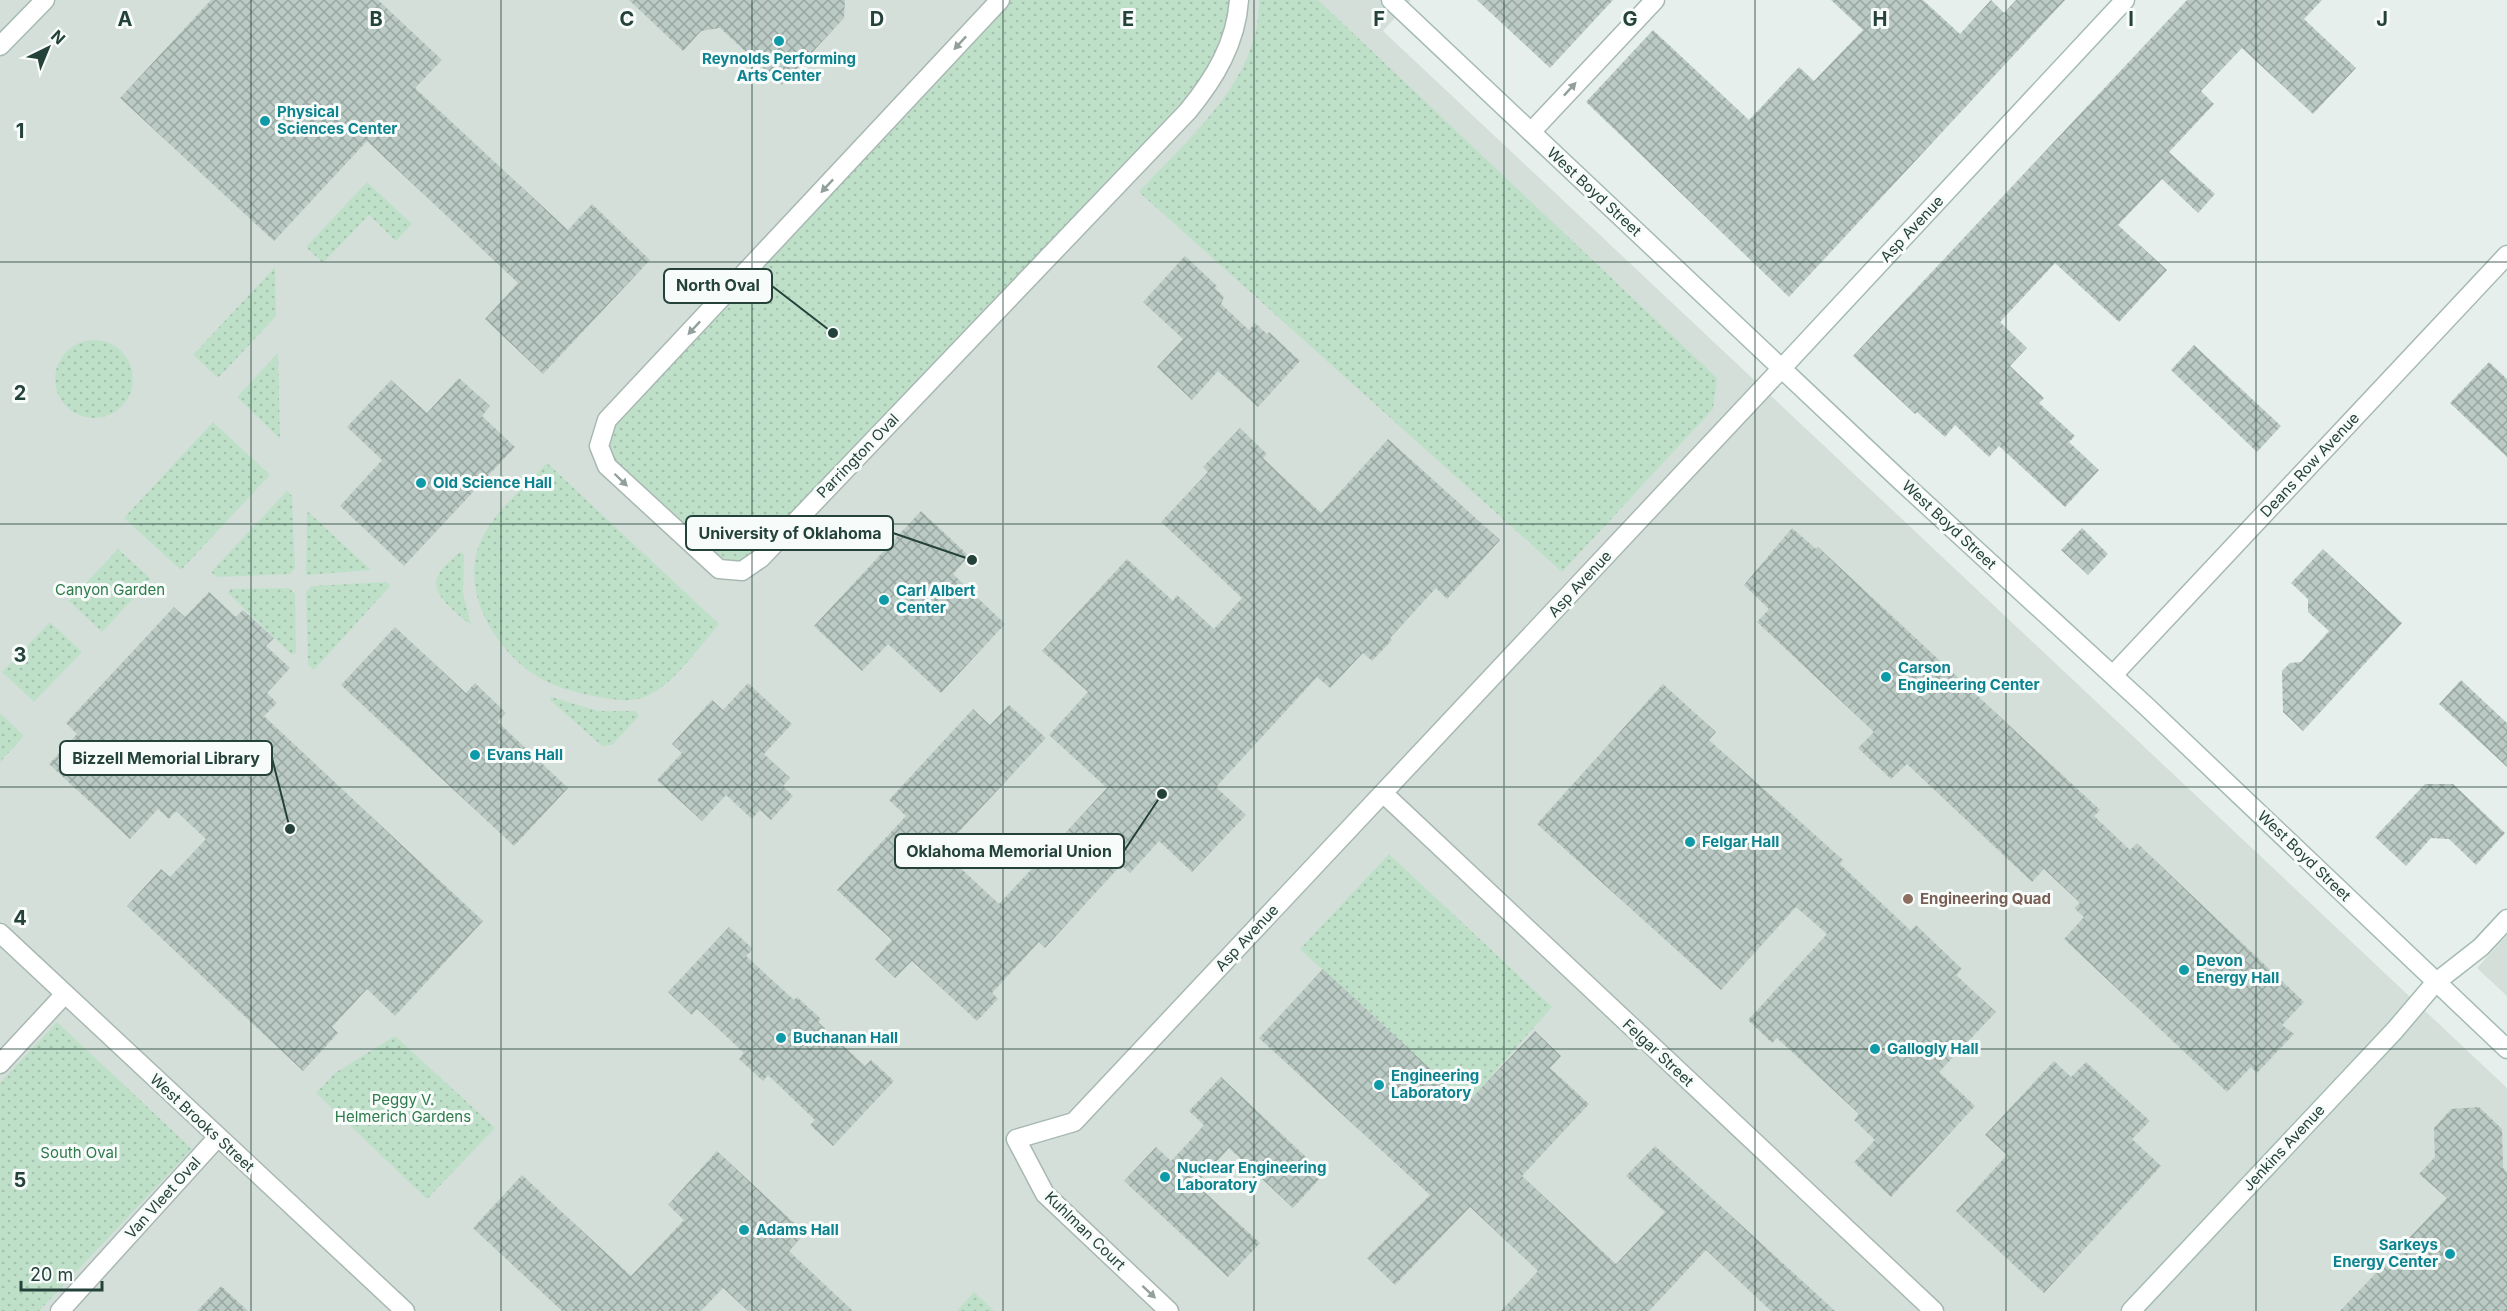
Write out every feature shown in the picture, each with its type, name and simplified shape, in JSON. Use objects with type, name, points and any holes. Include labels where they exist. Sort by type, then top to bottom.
[{"type":"street","points":[[0,46],[45,0]]},
{"type":"street","name":"Parrington Oval","points":[[1000,0],[607,420],[599,446],[607,466],[719,569],[742,571],[761,558],[1188,111],[1208,87],[1229,48],[1237,21],[1239,0]]},
{"type":"street","name":"West Boyd Street","points":[[1391,0],[2113,675],[2435,983],[2507,1048]]},
{"type":"street","points":[[1531,132],[1655,0]]},
{"type":"street","name":"Asp Avenue","points":[[1016,1139],[1074,1122],[2125,0]]},
{"type":"street","name":"Deans Row Avenue","points":[[2113,675],[2507,255]]},
{"type":"street","name":"Felgar Street","points":[[1383,794],[1934,1311]]},
{"type":"street","name":"Jenkins Avenue","points":[[2131,1311],[2395,1030],[2435,983],[2481,947],[2507,919]]},
{"type":"street","name":"West Brooks Street","points":[[0,933],[217,1138],[405,1311]]},
{"type":"street","points":[[0,1064],[64,995]]},
{"type":"street","name":"Van Vleet Oval","points":[[60,1311],[217,1138]]},
{"type":"street","name":"Kuhlman Court","points":[[1016,1139],[1045,1194],[1169,1311]]},
{"type":"shaded area","points":[[0,0],[1411,0],[1383,31],[2507,1088],[2507,1311],[0,1311]]},
{"type":"shaded area","points":[[2507,935],[2507,996],[2477,968]]},
{"type":"green space","points":[[1000,0],[1239,0],[1217,69],[761,558],[730,571],[623,481],[601,436]]},
{"type":"green space","points":[[1259,0],[1318,0],[1717,378],[1713,409],[1562,572],[1139,192],[1199,128],[1235,81],[1248,56],[1256,29]]},
{"type":"green space","points":[[367,182],[412,224],[396,241],[369,215],[323,263],[306,247]]},
{"type":"green space","points":[[275,267],[276,316],[218,378],[193,355]]},
{"type":"green space","points":[[94,340],[109,343],[122,351],[130,364],[133,379],[130,394],[122,407],[109,415],[94,418],[79,415],[66,407],[58,394],[55,379],[58,364],[66,351],[79,343]]},
{"type":"green space","points":[[278,353],[280,439],[237,397]]},
{"type":"green space","points":[[213,422],[270,475],[181,570],[124,518]]},
{"type":"green space","points":[[547,463],[719,624],[668,682],[643,698],[613,699],[573,691],[556,686],[532,673],[519,663],[496,636],[480,605],[475,588],[474,572],[476,555],[487,529],[505,505]]},
{"type":"green space","points":[[287,491],[292,496],[295,568],[290,574],[217,577],[211,572]]},
{"type":"green space","points":[[307,511],[371,570],[306,575]]},
{"type":"green space","name":"Canyon Garden","points":[[118,549],[151,579],[102,632],[69,601]]},
{"type":"green space","points":[[460,552],[464,554],[463,594],[471,624],[444,601],[436,586],[439,573]]},
{"type":"green space","points":[[386,582],[390,586],[314,670],[308,665],[306,592],[312,586]]},
{"type":"green space","points":[[289,588],[295,594],[296,653],[291,654],[228,593],[230,589]]},
{"type":"green space","name":"Canyon Garden","points":[[50,622],[82,652],[34,702],[2,672]]},
{"type":"green space","points":[[551,697],[599,711],[635,711],[639,716],[612,745],[602,746],[550,700]]},
{"type":"green space","points":[[0,713],[24,736],[0,762]]},
{"type":"green space","points":[[1389,854],[1552,1007],[1467,1103],[1300,949]]},
{"type":"green space","name":"South Oval","points":[[57,1022],[192,1149],[39,1311],[0,1311],[0,1083]]},
{"type":"green space","name":"Peggy V. Helmerich Gardens","points":[[395,1036],[495,1128],[427,1199],[316,1093],[335,1073]]},
{"type":"green space","points":[[974,1292],[994,1311],[957,1311]]},
{"type":"building","name":"Physical Sciences Center","points":[[211,0],[378,0],[442,60],[415,88],[568,230],[592,204],[650,260],[543,374],[485,319],[518,283],[367,141],[274,241],[120,98]]},
{"type":"building","name":"Reynolds Performing Arts Center","points":[[629,0],[845,0],[844,18],[782,85],[720,28],[701,31],[683,51]]},
{"type":"building","points":[[1477,0],[1613,0],[1550,68]]},
{"type":"building","points":[[1831,0],[1923,0],[1960,34],[1991,0],[2004,13],[2016,0],[2065,0],[1789,297],[1586,102],[1653,30],[1749,120],[1799,67],[1814,81],[1863,30]]},
{"type":"building","points":[[2187,0],[2322,0],[2304,19],[2356,68],[2313,114],[2242,48],[2201,91],[2214,104],[2169,152],[2215,194],[2198,213],[2162,179],[2118,225],[2167,270],[2119,322],[2055,263],[2000,322],[2027,348],[2010,366],[2044,398],[2039,403],[2075,436],[2069,442],[2099,470],[2065,507],[1999,446],[1989,457],[1955,425],[1945,437],[1917,412],[1915,414],[1853,356]]},
{"type":"building","points":[[1185,256],[1217,286],[1215,288],[1224,297],[1221,304],[1249,330],[1255,323],[1267,334],[1269,332],[1300,361],[1258,407],[1218,371],[1192,400],[1157,367],[1183,339],[1143,302]]},
{"type":"building","points":[[2194,345],[2281,426],[2257,452],[2171,370]]},
{"type":"building","points":[[2489,362],[2507,379],[2507,457],[2450,403]]},
{"type":"building","name":"Old Science Hall","points":[[459,378],[490,406],[482,416],[515,447],[404,566],[340,506],[382,460],[347,427],[391,380],[427,413]]},
{"type":"building","points":[[1240,428],[1267,454],[1263,458],[1321,513],[1388,439],[1500,540],[1447,599],[1436,588],[1372,661],[1363,653],[1330,688],[1317,677],[1216,787],[1246,815],[1192,872],[1159,841],[1130,873],[1121,865],[1045,948],[1039,942],[992,993],[998,999],[977,1021],[912,961],[895,978],[875,959],[892,940],[837,890],[906,816],[889,800],[973,709],[990,725],[1009,705],[1046,738],[954,837],[967,848],[954,862],[999,904],[1107,788],[1049,735],[1088,692],[1042,651],[1127,559],[1173,601],[1177,595],[1214,629],[1242,598],[1161,522],[1208,472],[1203,467]]},
{"type":"building","name":"Carl Albert Center","points":[[921,511],[969,556],[953,574],[1005,624],[941,693],[888,644],[862,671],[814,626]]},
{"type":"building","points":[[1792,528],[1816,549],[1818,547],[2100,810],[2094,816],[2130,850],[2137,843],[2304,1002],[2282,1025],[2294,1034],[2257,1073],[2251,1067],[2227,1092],[2064,939],[2084,917],[2074,908],[2080,903],[2044,869],[2032,882],[1907,764],[1891,779],[1858,748],[1874,732],[1757,622],[1769,609],[1744,585]]},
{"type":"building","points":[[2082,528],[2108,554],[2088,575],[2061,550]]},
{"type":"building","points":[[2323,549],[2402,623],[2303,731],[2283,712],[2282,671],[2290,663],[2301,662],[2329,631],[2308,612],[2308,599],[2291,583]]},
{"type":"building","points":[[209,592],[236,617],[243,610],[274,638],[266,646],[290,668],[267,693],[277,703],[264,716],[483,921],[395,1016],[367,989],[332,1027],[338,1033],[303,1071],[127,906],[161,869],[170,877],[206,839],[176,811],[169,819],[158,809],[130,839],[49,764],[77,734],[66,723],[174,607],[185,617]]},
{"type":"building","name":"Evans Hall","points":[[395,627],[466,693],[475,683],[506,713],[498,722],[568,788],[514,846],[341,685]]},
{"type":"building","points":[[2461,680],[2507,723],[2507,767],[2439,704]]},
{"type":"building","points":[[748,683],[792,724],[764,754],[790,778],[783,786],[793,796],[771,820],[760,810],[752,819],[726,795],[702,821],[657,780],[682,753],[672,744],[712,700],[723,710]]},
{"type":"building","points":[[1663,684],[1716,732],[1709,740],[1843,860],[1840,864],[1911,931],[1916,925],[1962,969],[1956,975],[1996,1012],[1939,1072],[1975,1106],[1891,1197],[1854,1162],[1875,1140],[1854,1120],[1859,1114],[1777,1038],[1772,1043],[1748,1020],[1827,934],[1796,907],[1721,990],[1537,824]]},
{"type":"building","points":[[2425,784],[2453,784],[2505,833],[2476,865],[2449,839],[2431,838],[2406,866],[2375,837]]},
{"type":"building","name":"Buchanan Hall","points":[[729,927],[753,949],[746,956],[794,1000],[797,997],[821,1019],[818,1022],[865,1066],[871,1060],[894,1081],[833,1146],[810,1125],[815,1120],[768,1075],[763,1081],[739,1059],[744,1053],[697,1009],[692,1015],[668,992]]},
{"type":"building","points":[[1323,969],[1467,1103],[1535,1031],[1561,1056],[1550,1068],[1589,1104],[1522,1176],[1616,1264],[1665,1212],[1626,1176],[1655,1146],[1835,1311],[1771,1311],[1706,1250],[1649,1311],[1501,1311],[1538,1271],[1470,1207],[1395,1285],[1367,1258],[1430,1195],[1259,1038]]},
{"type":"building","points":[[2054,1061],[2071,1077],[2086,1062],[2150,1121],[2132,1139],[2161,1166],[2044,1293],[1956,1211],[2007,1155],[1985,1135]]},
{"type":"building","name":"Nuclear Engineering Laboratory","points":[[1221,1077],[1324,1174],[1293,1208],[1229,1148],[1196,1184],[1260,1243],[1228,1277],[1124,1181],[1156,1147],[1171,1161],[1188,1143],[1204,1125],[1189,1111]]},
{"type":"building","name":"Sarkeys Energy Center","points":[[2479,1107],[2502,1129],[2503,1168],[2507,1172],[2507,1311],[2340,1311],[2447,1198],[2419,1174],[2435,1157],[2434,1128],[2451,1109]]},
{"type":"building","name":"Adams Hall","points":[[717,1151],[805,1233],[789,1251],[853,1311],[748,1311],[723,1288],[701,1311],[562,1311],[473,1228],[522,1175],[631,1276],[684,1220],[668,1205]]},
{"type":"building","points":[[221,1286],[248,1311],[197,1311]]},
{"type":"place","name":"Reynolds Performing Arts Center","points":[[779,41]]},
{"type":"place","name":"Physical Sciences Center","points":[[265,121]]},
{"type":"place","name":"North Oval","points":[[833,333]]},
{"type":"place","name":"Old Science Hall","points":[[421,483]]},
{"type":"place","name":"University of Oklahoma","points":[[972,560]]},
{"type":"place","name":"Carl Albert Center","points":[[884,600]]},
{"type":"place","name":"Carson Engineering Center","points":[[1886,677]]},
{"type":"place","name":"Evans Hall","points":[[475,755]]},
{"type":"place","name":"Oklahoma Memorial Union","points":[[1162,794]]},
{"type":"place","name":"Bizzell Memorial Library","points":[[290,829]]},
{"type":"place","name":"Felgar Hall","points":[[1690,842]]},
{"type":"place","name":"Engineering Quad","points":[[1908,899]]},
{"type":"place","name":"Devon Energy Hall","points":[[2184,970]]},
{"type":"place","name":"Buchanan Hall","points":[[781,1038]]},
{"type":"place","name":"Gallogly Hall","points":[[1875,1049]]},
{"type":"place","name":"Engineering Laboratory","points":[[1379,1085]]},
{"type":"place","name":"Nuclear Engineering Laboratory","points":[[1165,1177]]},
{"type":"place","name":"Adams Hall","points":[[744,1230]]},
{"type":"place","name":"Sarkeys Energy Center","points":[[2450,1254]]}]
